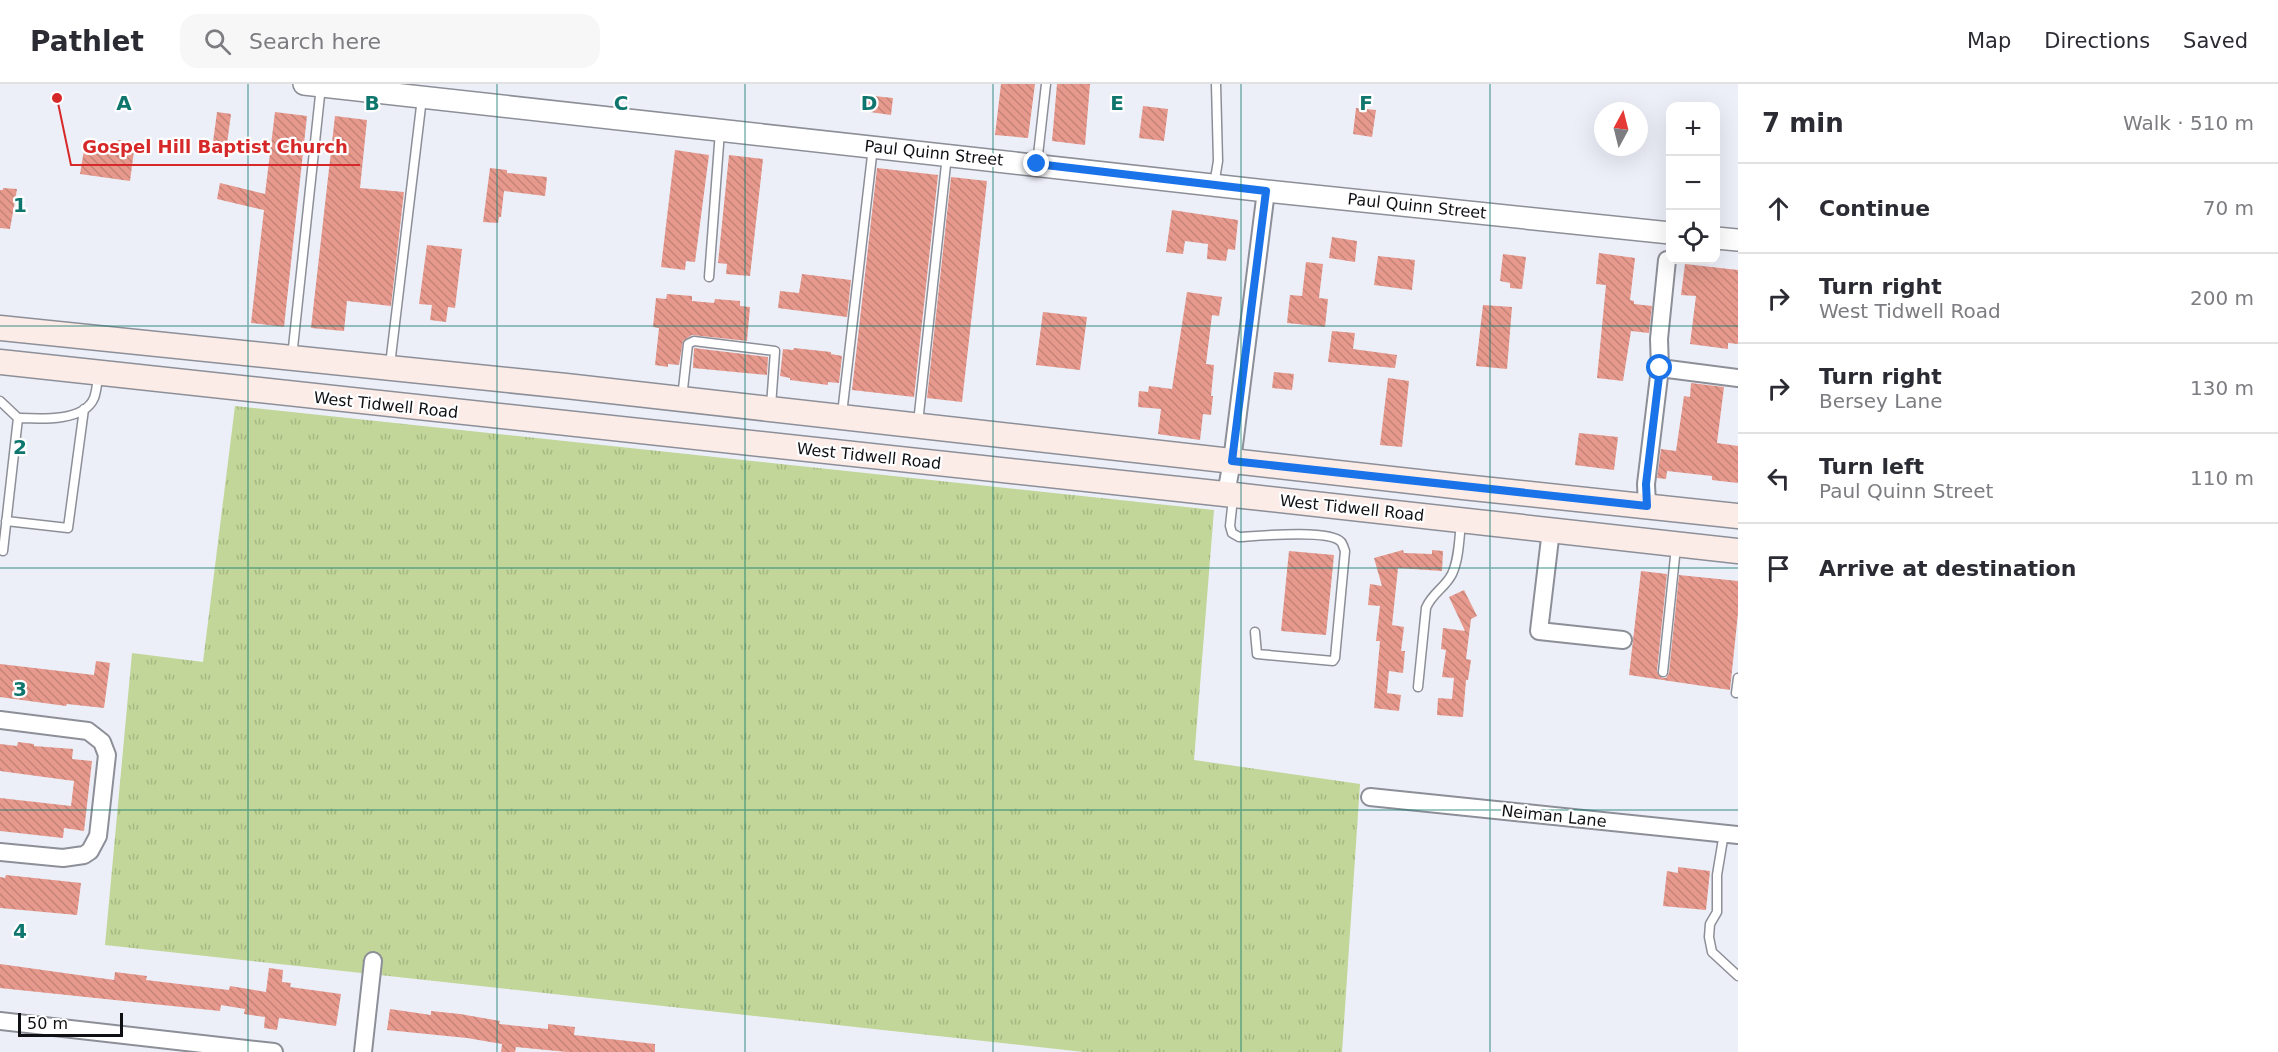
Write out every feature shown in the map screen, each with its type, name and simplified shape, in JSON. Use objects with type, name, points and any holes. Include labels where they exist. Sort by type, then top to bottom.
[{"type":"main road","name":"West Tidwell Road","points":[[0,328],[566,386],[1463,487],[1646,495],[1738,516]]},
{"type":"main road","points":[[106,374],[118,341]]},
{"type":"main road","name":"West Tidwell Road","points":[[0,362],[1738,551]]},
{"type":"main road","points":[[555,423],[566,386]]},
{"type":"main road","points":[[998,470],[1009,437]]},
{"type":"main road","points":[[1461,520],[1463,487]]},
{"type":"street","name":"Paul Quinn Street","points":[[312,85],[1266,191],[1666,232]]},
{"type":"street","points":[[1230,494],[1232,461],[1266,191]]},
{"type":"street","points":[[1720,238],[1738,240]]},
{"type":"street","points":[[1646,495],[1660,368],[1659,339],[1667,264]]},
{"type":"street","points":[[1660,368],[1738,378]]},
{"type":"street","points":[[1551,530],[1539,631],[1623,640]]},
{"type":"street","points":[[0,720],[87,730],[102,742],[107,755],[98,836],[90,851],[75,857],[63,858],[0,852]]},
{"type":"street","name":"Neiman Lane","points":[[1370,797],[1731,834]]},
{"type":"street","points":[[363,1052],[373,960]]},
{"type":"street","points":[[0,1022],[274,1052]]},
{"type":"lane","points":[[1037,164],[1046,84]]},
{"type":"lane","points":[[1214,185],[1218,161],[1216,84]]},
{"type":"lane","points":[[291,359],[312,85]]},
{"type":"lane","points":[[390,369],[422,97]]},
{"type":"lane","points":[[708,277],[720,130]]},
{"type":"lane","points":[[842,418],[873,147]]},
{"type":"lane","points":[[918,427],[947,155]]},
{"type":"lane","points":[[682,400],[690,341],[772,349],[776,354],[770,410]]},
{"type":"lane","points":[[0,401],[18,418],[54,418],[84,409],[94,398],[106,374]]},
{"type":"lane","points":[[6,521],[68,528],[84,409]]},
{"type":"lane","points":[[3,551],[18,418]]},
{"type":"lane","points":[[1230,494],[1230,526],[1232,533],[1239,537],[1296,533],[1336,539],[1342,543],[1345,551],[1333,661],[1257,654],[1255,632]]},
{"type":"lane","points":[[1418,687],[1426,608],[1429,599],[1452,575],[1456,563],[1461,520]]},
{"type":"lane","points":[[1663,672],[1676,544]]},
{"type":"lane","points":[[1736,693],[1738,678]]},
{"type":"lane","points":[[1731,834],[1718,875],[1717,912],[1710,924],[1709,937],[1712,952],[1738,976]]},
{"type":"green space","points":[[235,406],[1214,510],[1194,760],[1360,784],[1342,1052],[1084,1052],[105,945],[132,653],[203,662]]},
{"type":"building","points":[[1001,84],[1035,84],[1028,138],[995,135]]},
{"type":"building","points":[[1057,84],[1090,84],[1085,145],[1052,141]]},
{"type":"building","points":[[865,95],[893,98],[891,115],[863,111]]},
{"type":"building","points":[[1143,106],[1168,109],[1164,141],[1139,138]]},
{"type":"building","points":[[1356,108],[1376,110],[1372,137],[1353,134]]},
{"type":"building","points":[[217,112],[231,114],[227,144],[213,142]]},
{"type":"building","points":[[275,112],[307,116],[284,327],[251,323],[264,210],[217,199],[220,183],[265,194]]},
{"type":"building","points":[[335,116],[367,120],[360,188],[404,192],[391,306],[347,301],[344,331],[311,328]]},
{"type":"building","points":[[118,140],[135,143],[130,181],[80,174],[84,150],[115,155]]},
{"type":"building","points":[[675,150],[709,155],[695,262],[686,261],[685,270],[661,267]]},
{"type":"building","points":[[729,155],[763,159],[750,276],[726,274],[727,264],[718,263]]},
{"type":"building","points":[[490,168],[507,170],[507,173],[547,177],[545,196],[504,191],[501,217],[498,223],[483,222]]},
{"type":"building","points":[[877,168],[938,175],[914,397],[852,390]]},
{"type":"building","points":[[951,177],[987,181],[962,402],[927,398]]},
{"type":"building","points":[[3,188],[17,189],[10,229],[0,228],[0,190]]},
{"type":"building","points":[[1172,210],[1238,220],[1235,250],[1228,249],[1226,261],[1207,259],[1208,244],[1185,241],[1183,254],[1166,252]]},
{"type":"building","points":[[1332,237],[1357,241],[1355,262],[1329,258]]},
{"type":"building","points":[[427,245],[462,249],[455,308],[448,307],[446,322],[430,320],[432,305],[419,304]]},
{"type":"building","points":[[1599,253],[1635,258],[1630,300],[1634,301],[1634,304],[1652,306],[1649,333],[1631,331],[1623,381],[1597,378],[1606,285],[1596,284]]},
{"type":"building","points":[[1503,254],[1526,257],[1522,289],[1510,288],[1510,283],[1500,281]]},
{"type":"building","points":[[1378,256],[1415,260],[1412,290],[1374,285]]},
{"type":"building","points":[[1306,262],[1323,264],[1319,298],[1328,299],[1325,327],[1287,323],[1290,295],[1302,296]]},
{"type":"building","points":[[1685,264],[1738,270],[1738,344],[1728,343],[1728,349],[1690,344],[1696,296],[1681,295]]},
{"type":"building","points":[[802,274],[851,280],[847,317],[778,308],[780,291],[799,293]]},
{"type":"building","points":[[1187,292],[1222,297],[1219,316],[1212,315],[1206,364],[1214,365],[1211,396],[1213,396],[1211,415],[1203,414],[1200,440],[1158,434],[1161,409],[1138,407],[1139,391],[1148,392],[1149,386],[1172,389]]},
{"type":"building","points":[[667,294],[692,296],[692,301],[714,303],[715,299],[740,301],[740,306],[750,307],[747,341],[692,335],[683,341],[679,365],[668,364],[668,367],[655,365],[659,328],[653,327],[656,298],[666,299]]},
{"type":"building","points":[[1483,305],[1512,307],[1507,369],[1476,366]]},
{"type":"building","points":[[1043,312],[1087,317],[1080,370],[1036,365]]},
{"type":"building","points":[[1332,331],[1355,333],[1353,349],[1397,355],[1395,368],[1328,362]]},
{"type":"building","points":[[694,348],[768,357],[767,375],[693,368]]},
{"type":"building","points":[[794,348],[831,352],[831,354],[842,356],[839,383],[828,382],[828,385],[790,380],[790,378],[780,376],[783,349],[793,350]]},
{"type":"building","points":[[1274,372],[1294,374],[1292,390],[1272,388]]},
{"type":"building","points":[[1388,378],[1409,381],[1402,447],[1380,445]]},
{"type":"building","points":[[1691,383],[1724,387],[1717,443],[1738,446],[1738,483],[1712,480],[1712,476],[1667,471],[1666,479],[1657,478],[1661,449],[1676,451],[1684,396],[1690,397]]},
{"type":"building","points":[[1579,433],[1618,437],[1614,470],[1575,465]]},
{"type":"building","points":[[1403,550],[1404,553],[1432,554],[1432,550],[1443,551],[1442,571],[1398,568],[1392,625],[1404,627],[1401,651],[1405,651],[1403,673],[1389,671],[1387,693],[1401,695],[1399,711],[1374,708],[1380,641],[1376,641],[1380,606],[1368,605],[1370,584],[1382,586],[1374,558]]},
{"type":"building","points":[[1289,551],[1334,555],[1326,635],[1281,631]]},
{"type":"building","points":[[1641,571],[1667,574],[1657,671],[1662,678],[1666,678],[1669,673],[1679,575],[1738,581],[1738,613],[1730,690],[1629,675]]},
{"type":"building","points":[[1464,590],[1477,616],[1471,619],[1466,659],[1471,660],[1468,680],[1466,680],[1463,717],[1437,715],[1438,698],[1452,699],[1454,678],[1442,677],[1446,650],[1441,649],[1443,628],[1465,631],[1449,597]]},
{"type":"building","points":[[96,661],[110,663],[104,708],[67,704],[66,706],[0,697],[0,664],[94,675]]},
{"type":"building","points":[[18,742],[34,744],[34,746],[73,749],[72,759],[92,761],[84,831],[64,828],[63,838],[0,831],[0,798],[71,806],[74,781],[0,771],[0,744],[17,746]]},
{"type":"building","points":[[1678,867],[1710,871],[1706,910],[1663,906],[1667,871],[1678,873]]},
{"type":"building","points":[[6,875],[81,883],[77,915],[0,908],[0,877],[5,878]]},
{"type":"building","points":[[0,964],[114,980],[115,972],[147,976],[146,980],[229,990],[230,986],[266,992],[269,968],[283,970],[282,982],[291,983],[290,987],[341,994],[336,1026],[279,1018],[277,1030],[264,1028],[265,1017],[244,1014],[245,1009],[221,1005],[220,1011],[0,988]]},
{"type":"building","points":[[390,1009],[431,1015],[431,1011],[460,1014],[500,1021],[499,1024],[548,1029],[548,1024],[575,1027],[574,1035],[655,1044],[655,1052],[567,1052],[516,1047],[515,1052],[501,1052],[502,1044],[387,1030]]},
{"type":"place","name":"Gospel Hill Baptist Church","points":[[57,98]]},
{"type":"route","points":[[1037,164],[1266,191],[1232,461],[1647,506],[1646,484],[1660,368]]}]
